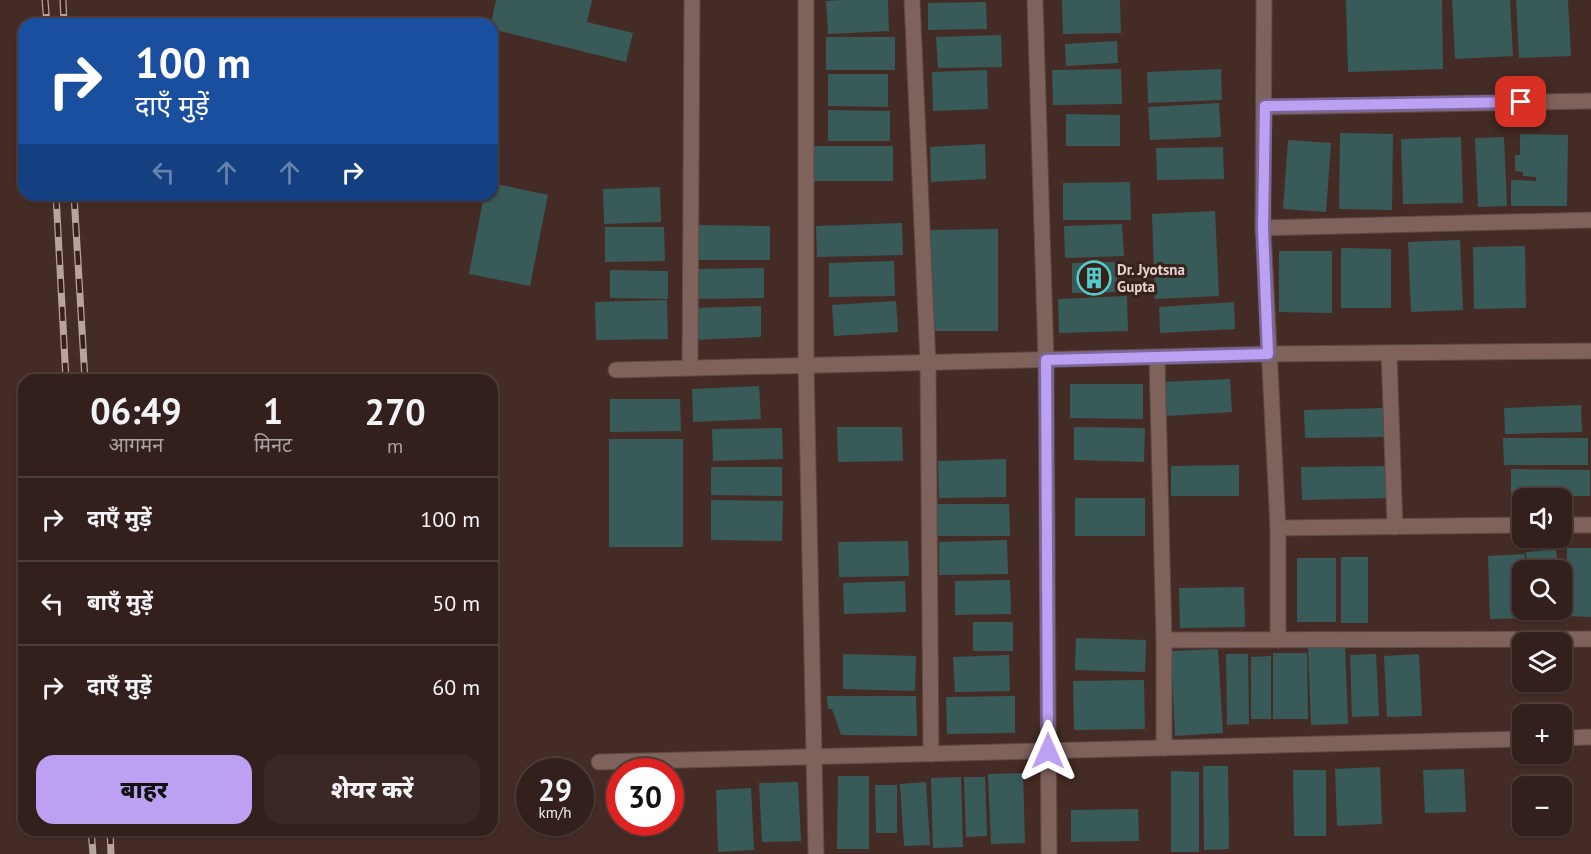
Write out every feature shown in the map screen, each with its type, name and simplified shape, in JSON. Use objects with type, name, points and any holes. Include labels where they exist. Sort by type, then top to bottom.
[{"type":"street","points":[[690,368],[692,0]]},
{"type":"street","points":[[806,0],[806,366],[816,854]]},
{"type":"street","points":[[912,0],[928,363],[931,754]]},
{"type":"street","points":[[1035,0],[1046,360],[1049,854]]},
{"type":"street","points":[[1264,0],[1263,228],[1278,528],[1278,640]]},
{"type":"street","points":[[1265,106],[1591,101]]},
{"type":"street","points":[[1263,228],[1591,220]]},
{"type":"street","points":[[616,370],[1268,354],[1591,351]]},
{"type":"street","points":[[1389,353],[1395,527]]},
{"type":"street","points":[[1156,358],[1164,640],[1164,748]]},
{"type":"street","points":[[1278,528],[1512,525]]},
{"type":"street","points":[[1572,525],[1591,525]]},
{"type":"street","points":[[1164,640],[1591,639]]},
{"type":"street","points":[[1572,738],[1591,737]]},
{"type":"street","points":[[599,762],[1512,739]]},
{"type":"building","points":[[496,0],[592,0],[587,22],[633,33],[626,62],[498,30],[498,18],[492,18]]},
{"type":"building","points":[[888,0],[889,31],[828,34],[826,1]]},
{"type":"building","points":[[1062,0],[1120,0],[1121,33],[1063,34]]},
{"type":"building","points":[[1346,0],[1442,0],[1443,69],[1348,72]]},
{"type":"building","points":[[1452,0],[1510,0],[1513,56],[1455,59]]},
{"type":"building","points":[[1516,0],[1568,0],[1571,56],[1519,58]]},
{"type":"building","points":[[986,2],[987,29],[928,30],[928,3]]},
{"type":"building","points":[[1001,35],[1002,67],[938,68],[936,37]]},
{"type":"building","points":[[826,37],[895,37],[895,70],[826,70]]},
{"type":"building","points":[[1117,41],[1118,63],[1066,66],[1065,44]]},
{"type":"building","points":[[1121,69],[1122,104],[1053,105],[1052,70]]},
{"type":"building","points":[[1221,69],[1222,100],[1148,103],[1147,72]]},
{"type":"building","points":[[987,70],[988,109],[933,111],[932,72]]},
{"type":"building","points":[[828,74],[888,74],[888,107],[828,106]]},
{"type":"building","points":[[1219,103],[1221,137],[1150,140],[1148,107]]},
{"type":"building","points":[[828,110],[890,111],[890,141],[828,141]]},
{"type":"building","points":[[1066,114],[1120,115],[1120,146],[1066,146]]},
{"type":"building","points":[[1340,133],[1393,134],[1392,210],[1339,209]]},
{"type":"building","points":[[1520,134],[1568,135],[1567,206],[1511,206],[1511,180],[1536,181],[1536,177],[1523,176],[1523,172],[1515,171],[1515,155],[1520,155]]},
{"type":"building","points":[[1461,137],[1463,203],[1403,204],[1401,139]]},
{"type":"building","points":[[1504,137],[1507,206],[1478,207],[1475,138]]},
{"type":"building","points":[[1288,140],[1331,143],[1326,212],[1283,209]]},
{"type":"building","points":[[985,144],[986,179],[931,182],[930,147]]},
{"type":"building","points":[[814,146],[893,146],[893,181],[814,181]]},
{"type":"building","points":[[1223,147],[1224,179],[1157,180],[1156,148]]},
{"type":"building","points":[[1130,182],[1131,220],[1063,220],[1063,183]]},
{"type":"building","points":[[498,184],[548,195],[530,286],[469,274],[483,201],[498,201]]},
{"type":"building","points":[[660,187],[661,222],[604,224],[603,189]]},
{"type":"building","points":[[1215,211],[1219,296],[1155,299],[1152,214]]},
{"type":"building","points":[[902,223],[903,255],[817,257],[816,226]]},
{"type":"building","points":[[1122,224],[1124,256],[1065,258],[1064,226]]},
{"type":"building","points":[[697,225],[770,226],[770,260],[697,260]]},
{"type":"building","points":[[605,227],[664,227],[665,261],[605,262]]},
{"type":"building","points":[[998,229],[998,331],[930,331],[930,230]]},
{"type":"building","points":[[1460,240],[1463,310],[1411,312],[1408,242]]},
{"type":"building","points":[[1525,246],[1526,308],[1474,309],[1473,247]]},
{"type":"building","points":[[1341,248],[1391,249],[1391,308],[1341,308]]},
{"type":"building","points":[[1279,251],[1332,251],[1332,313],[1279,312]]},
{"type":"building","points":[[894,261],[895,296],[829,297],[829,263]]},
{"type":"building","name":"Dr. Jyotsna Gupta","points":[[1117,262],[1117,292],[1072,293],[1072,263]]},
{"type":"building","points":[[764,268],[764,298],[696,299],[695,269]]},
{"type":"building","points":[[610,270],[668,271],[668,299],[610,298]]},
{"type":"building","points":[[1127,296],[1128,331],[1059,333],[1058,299]]},
{"type":"building","points":[[667,300],[668,339],[596,340],[595,302]]},
{"type":"building","points":[[896,301],[898,332],[834,336],[832,305]]},
{"type":"building","points":[[1234,302],[1235,329],[1160,333],[1159,307]]},
{"type":"building","points":[[761,306],[761,337],[694,340],[692,308]]},
{"type":"building","points":[[1230,379],[1232,412],[1166,416],[1164,382]]},
{"type":"building","points":[[1070,384],[1143,384],[1143,419],[1070,418]]},
{"type":"building","points":[[759,386],[761,419],[693,422],[692,389]]},
{"type":"building","points":[[610,399],[680,399],[681,431],[610,432]]},
{"type":"building","points":[[1581,405],[1582,432],[1505,434],[1504,408]]},
{"type":"building","points":[[1386,408],[1387,437],[1305,438],[1304,410]]},
{"type":"building","points":[[837,427],[902,427],[903,461],[838,462]]},
{"type":"building","points":[[1074,427],[1145,428],[1144,462],[1074,460]]},
{"type":"building","points":[[782,428],[783,459],[713,461],[712,429]]},
{"type":"building","points":[[1503,438],[1588,438],[1588,465],[1504,465]]},
{"type":"building","points":[[609,439],[683,439],[683,547],[609,547]]},
{"type":"building","points":[[1006,459],[1006,497],[939,498],[938,461]]},
{"type":"building","points":[[1239,465],[1239,496],[1171,496],[1171,466]]},
{"type":"building","points":[[1391,466],[1391,498],[1302,500],[1301,467]]},
{"type":"building","points":[[711,467],[782,467],[782,496],[711,495]]},
{"type":"building","points":[[1511,469],[1590,470],[1590,496],[1572,496],[1572,488],[1512,488],[1511,496]]},
{"type":"building","points":[[1075,498],[1145,498],[1145,536],[1075,536]]},
{"type":"building","points":[[711,500],[783,501],[782,541],[711,540]]},
{"type":"building","points":[[937,504],[1009,504],[1010,536],[937,536]]},
{"type":"building","points":[[1007,540],[1008,574],[939,575],[939,542]]},
{"type":"building","points":[[908,541],[909,576],[839,577],[838,542]]},
{"type":"building","points":[[1567,548],[1591,548],[1591,617],[1572,616],[1572,560],[1567,560]]},
{"type":"building","points":[[1556,549],[1557,560],[1527,560],[1526,552]]},
{"type":"building","points":[[1525,554],[1525,560],[1512,560],[1512,618],[1490,619],[1488,556]]},
{"type":"building","points":[[1341,557],[1368,557],[1368,623],[1341,623]]},
{"type":"building","points":[[1297,558],[1336,558],[1336,622],[1297,622]]},
{"type":"building","points":[[1010,580],[1011,614],[955,615],[955,581]]},
{"type":"building","points":[[905,581],[906,612],[844,614],[843,583]]},
{"type":"building","points":[[1244,587],[1245,627],[1180,628],[1179,588]]},
{"type":"building","points":[[973,622],[1013,622],[1013,651],[973,651]]},
{"type":"building","points":[[1076,638],[1146,640],[1145,672],[1075,670]]},
{"type":"building","points":[[1345,645],[1348,724],[1311,725],[1308,647]]},
{"type":"building","points":[[1218,649],[1223,733],[1175,736],[1171,651]]},
{"type":"building","points":[[1273,653],[1307,653],[1308,719],[1273,719]]},
{"type":"building","points":[[843,654],[916,656],[915,691],[843,689]]},
{"type":"building","points":[[1226,654],[1248,654],[1249,724],[1227,725]]},
{"type":"building","points":[[1376,654],[1379,716],[1352,717],[1350,655]]},
{"type":"building","points":[[1419,654],[1422,716],[1387,717],[1384,656]]},
{"type":"building","points":[[1009,655],[1010,691],[955,692],[953,657]]},
{"type":"building","points":[[1271,656],[1271,719],[1251,719],[1251,657]]},
{"type":"building","points":[[1144,680],[1145,729],[1074,730],[1073,681]]},
{"type":"building","points":[[827,696],[916,696],[917,736],[841,735],[832,709],[828,709]]},
{"type":"building","points":[[1015,696],[1015,733],[947,734],[946,697]]},
{"type":"building","points":[[1203,766],[1228,766],[1229,849],[1204,850]]},
{"type":"building","points":[[1380,767],[1382,824],[1337,826],[1335,769]]},
{"type":"building","points":[[1464,769],[1466,812],[1425,813],[1423,770]]},
{"type":"building","points":[[1293,770],[1326,770],[1326,836],[1294,836]]},
{"type":"building","points":[[1171,771],[1199,772],[1199,852],[1171,852]]},
{"type":"building","points":[[1023,773],[1025,843],[991,844],[988,774]]},
{"type":"building","points":[[838,776],[869,776],[869,849],[837,849]]},
{"type":"building","points":[[961,777],[963,847],[933,848],[931,778]]},
{"type":"building","points":[[964,777],[985,777],[987,836],[966,837]]},
{"type":"building","points":[[798,782],[801,841],[762,842],[759,783]]},
{"type":"building","points":[[926,782],[930,845],[904,846],[900,784]]},
{"type":"building","points":[[875,785],[897,785],[897,833],[876,833]]},
{"type":"building","points":[[751,788],[754,850],[718,852],[716,790]]},
{"type":"building","points":[[1138,809],[1139,841],[1071,842],[1071,810]]},
{"type":"railway","points":[[45,0],[46,18]]},
{"type":"railway","points":[[63,0],[64,18]]},
{"type":"railway","points":[[56,201],[66,374]]},
{"type":"railway","points":[[74,201],[85,374]]},
{"type":"railway","points":[[92,836],[93,854]]},
{"type":"railway","points":[[110,836],[111,854]]},
{"type":"place","name":"Dr. Jyotsna Gupta","points":[[1094,278]]},
{"type":"route","points":[[1048,751],[1046,360],[1268,354],[1263,228],[1265,106],[1521,102]]}]
